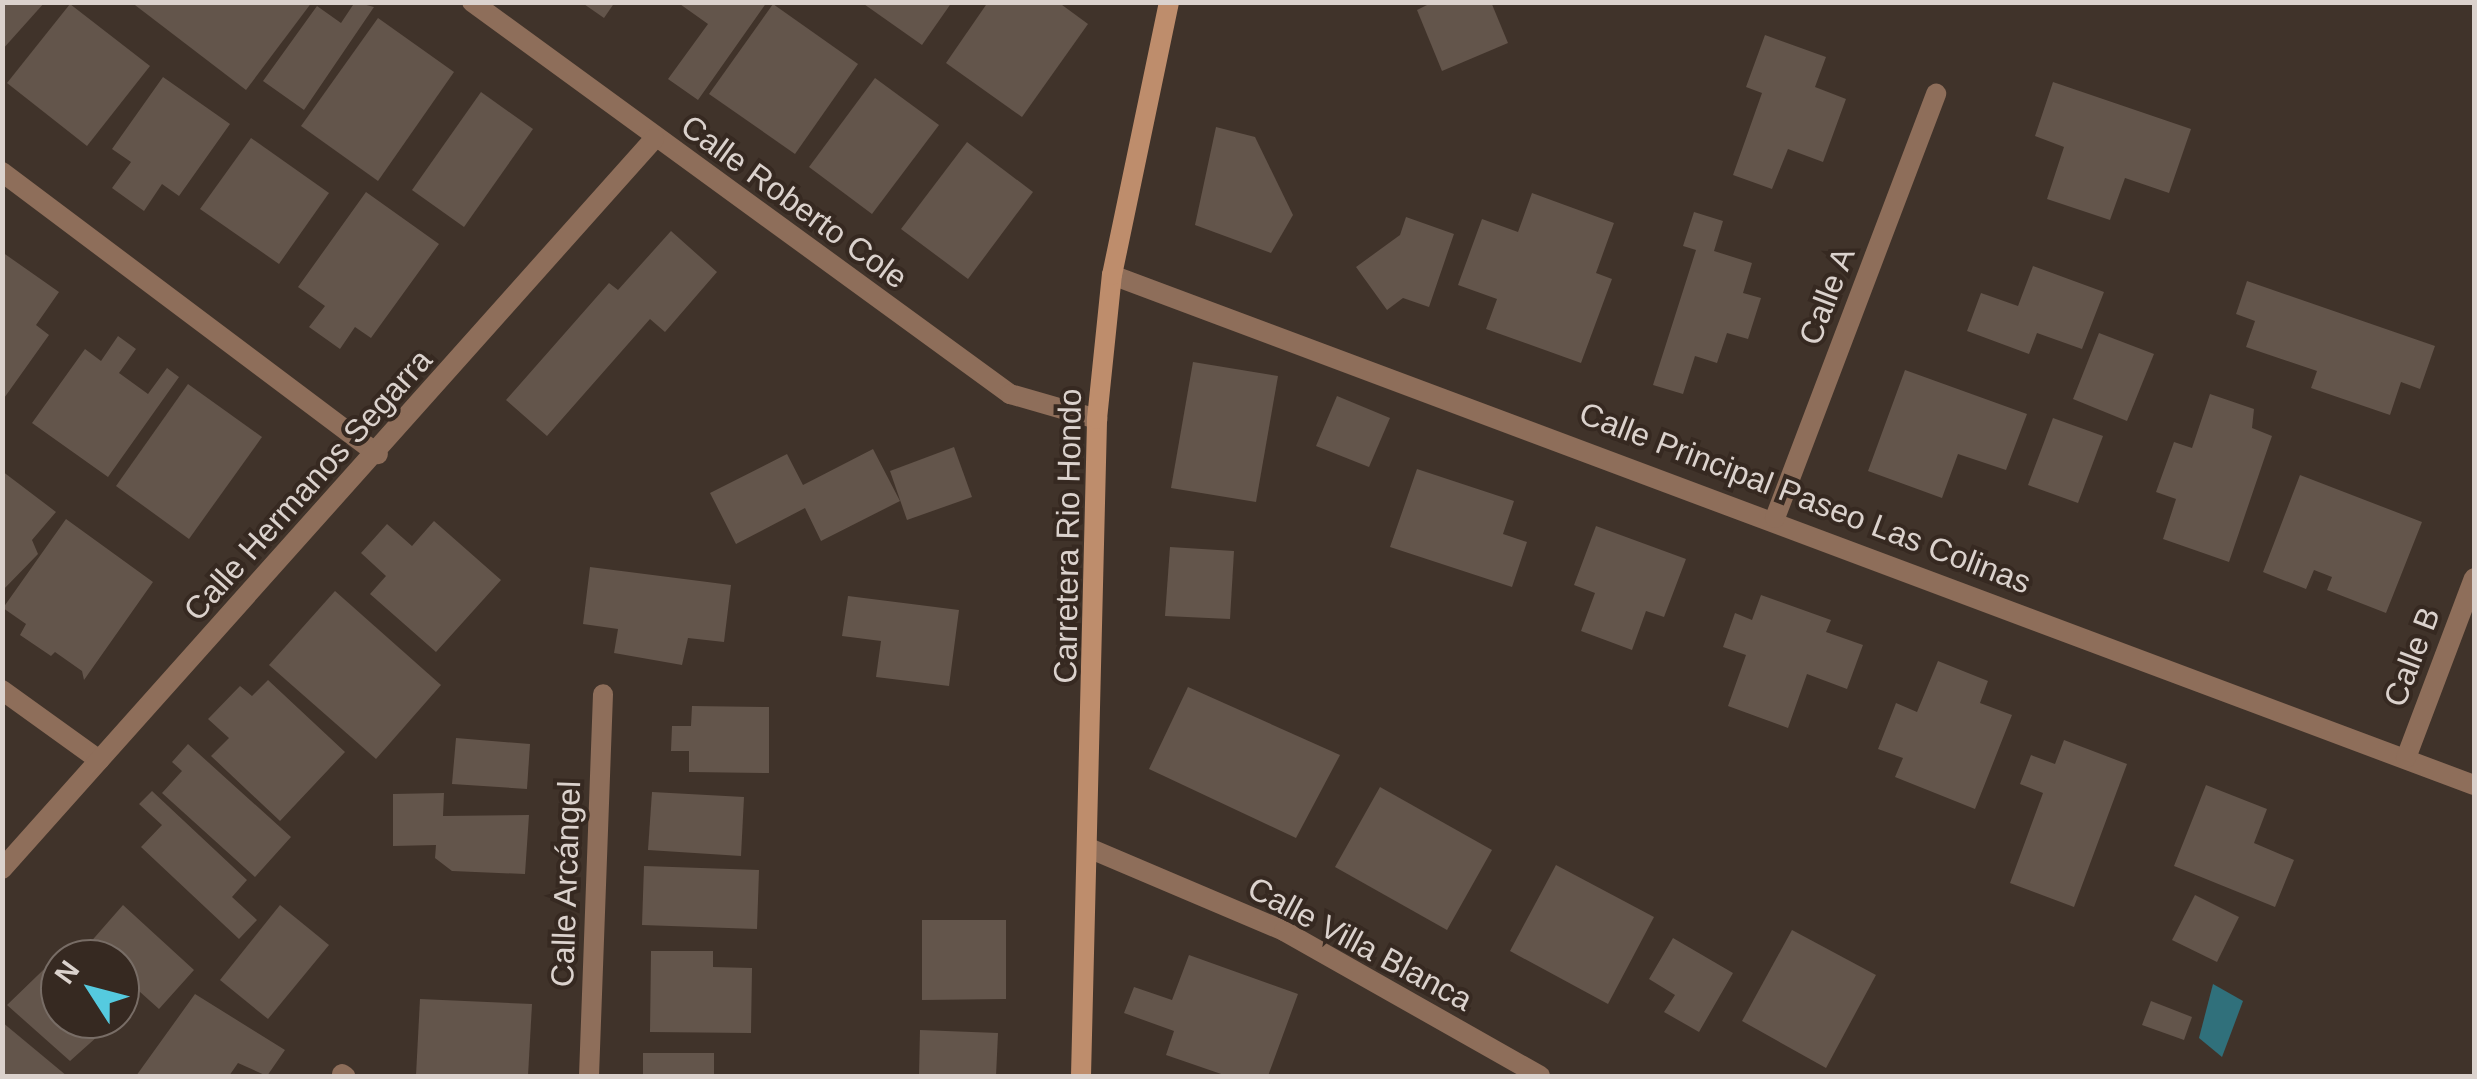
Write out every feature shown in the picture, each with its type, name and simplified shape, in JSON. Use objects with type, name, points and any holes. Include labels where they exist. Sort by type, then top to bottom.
[{"type":"street","name":"Calle Roberto Cole","points":[[472,2],[654,139],[1010,394],[1097,419]]},
{"type":"street","name":"Carretera Rio Hondo","points":[[1081,1076],[1092,849],[1097,419],[1112,274],[1170,2]]},
{"type":"street","name":"Calle A","points":[[1775,518],[1936,94]]},
{"type":"street","name":"Calle Hermanos Segarra","points":[[2,869],[378,454],[654,139]]},
{"type":"street","points":[[2,172],[378,454]]},
{"type":"street","name":"Calle Principal Paseo Las Colinas","points":[[1112,274],[1775,518],[2474,784]]},
{"type":"street","name":"Calle B","points":[[2406,758],[2474,578]]},
{"type":"street","points":[[2,690],[99,760]]},
{"type":"street","name":"Calle Arcángel","points":[[588,1076],[602,694]]},
{"type":"street","name":"Calle Villa Blanca","points":[[1092,849],[1284,931],[1540,1076]]},
{"type":"water","points":[[2213,984],[2243,1001],[2222,1057],[2199,1038]]},
{"type":"building","points":[[2,2],[45,2],[2,50]]},
{"type":"building","points":[[131,2],[312,2],[246,90]]},
{"type":"building","points":[[355,2],[374,7],[304,110],[263,81],[317,6],[341,23]]},
{"type":"building","points":[[581,2],[615,2],[604,18]]},
{"type":"building","points":[[677,2],[767,2],[698,100],[668,79],[708,24]]},
{"type":"building","points":[[861,2],[952,2],[922,45]]},
{"type":"building","points":[[988,2],[1058,2],[1088,24],[1022,117],[946,63]]},
{"type":"building","points":[[1433,2],[1491,2],[1508,43],[1442,71],[1417,10]]},
{"type":"building","points":[[70,4],[150,66],[87,146],[7,83]]},
{"type":"building","points":[[773,4],[858,64],[795,154],[709,94]]},
{"type":"building","points":[[378,18],[454,72],[378,181],[301,126]]},
{"type":"building","points":[[1765,35],[1826,57],[1815,87],[1846,99],[1823,162],[1788,149],[1772,189],[1733,175],[1762,93],[1746,87]]},
{"type":"building","points":[[163,77],[230,124],[179,196],[162,184],[144,211],[112,188],[131,162],[112,149]]},
{"type":"building","points":[[875,78],[939,125],[872,214],[809,167]]},
{"type":"building","points":[[2053,82],[2191,129],[2169,193],[2125,178],[2110,220],[2047,199],[2064,147],[2035,136]]},
{"type":"building","points":[[481,92],[533,129],[464,227],[412,190]]},
{"type":"building","points":[[1216,127],[1255,137],[1293,215],[1271,253],[1195,225]]},
{"type":"building","points":[[251,138],[329,193],[279,264],[200,209]]},
{"type":"building","points":[[967,142],[1033,192],[968,279],[901,229]]},
{"type":"building","points":[[366,192],[439,244],[371,338],[355,327],[340,349],[309,327],[325,306],[298,287]]},
{"type":"building","points":[[1532,193],[1614,223],[1596,273],[1612,279],[1581,363],[1486,329],[1497,299],[1458,285],[1482,219],[1518,232]]},
{"type":"building","points":[[1694,212],[1723,221],[1714,251],[1752,263],[1743,293],[1761,298],[1748,339],[1727,333],[1717,363],[1695,356],[1683,394],[1653,385],[1696,250],[1683,246]]},
{"type":"building","points":[[1406,217],[1454,234],[1429,307],[1403,298],[1387,310],[1356,267],[1400,235]]},
{"type":"building","points":[[671,231],[717,272],[665,332],[650,319],[547,436],[506,400],[609,283],[618,290]]},
{"type":"building","points":[[2,252],[59,292],[36,325],[49,335],[2,401]]},
{"type":"building","points":[[2033,266],[2104,292],[2082,349],[2037,333],[2029,354],[1967,331],[1981,293],[2018,306]]},
{"type":"building","points":[[2247,281],[2435,346],[2420,389],[2401,382],[2390,415],[2311,388],[2317,371],[2246,347],[2255,321],[2236,314]]},
{"type":"building","points":[[2099,333],[2154,354],[2127,421],[2073,399]]},
{"type":"building","points":[[118,336],[136,349],[119,373],[148,394],[167,368],[179,377],[108,477],[32,423],[85,349],[101,361]]},
{"type":"building","points":[[1193,362],[1278,376],[1256,502],[1171,488]]},
{"type":"building","points":[[1905,370],[2027,414],[2006,470],[1958,454],[1942,498],[1868,471]]},
{"type":"building","points":[[188,384],[262,437],[189,539],[116,486]]},
{"type":"building","points":[[2210,394],[2254,409],[2252,428],[2272,436],[2229,562],[2163,539],[2176,499],[2156,492],[2174,442],[2192,448]]},
{"type":"building","points":[[1337,396],[1390,418],[1369,467],[1316,446]]},
{"type":"building","points":[[2053,418],[2103,436],[2078,503],[2028,485]]},
{"type":"building","points":[[954,447],[972,497],[907,520],[890,471]]},
{"type":"building","points":[[873,449],[900,501],[821,541],[805,508],[736,544],[710,493],[787,454],[803,485]]},
{"type":"building","points":[[1417,469],[1514,501],[1503,534],[1527,542],[1512,587],[1390,547]]},
{"type":"building","points":[[2,471],[56,512],[32,540],[38,554],[2,591]]},
{"type":"building","points":[[2300,475],[2422,522],[2386,613],[2327,590],[2332,577],[2314,570],[2306,589],[2263,572]]},
{"type":"building","points":[[66,519],[153,582],[84,680],[82,671],[55,652],[51,656],[20,635],[26,624],[3,608]]},
{"type":"building","points":[[434,521],[501,580],[436,652],[370,594],[386,576],[361,553],[387,524],[412,546]]},
{"type":"building","points":[[1596,526],[1686,559],[1664,617],[1646,611],[1632,650],[1581,631],[1595,593],[1574,585]]},
{"type":"building","points":[[1170,547],[1234,551],[1230,619],[1165,616]]},
{"type":"building","points":[[590,567],[731,585],[724,642],[688,638],[682,665],[614,653],[618,629],[583,624]]},
{"type":"building","points":[[335,591],[441,685],[376,759],[269,665]]},
{"type":"building","points":[[1761,595],[1831,620],[1826,632],[1863,645],[1847,689],[1807,674],[1788,728],[1728,706],[1746,655],[1723,647],[1735,613],[1752,620]]},
{"type":"building","points":[[848,596],[959,610],[949,686],[876,677],[881,641],[842,636]]},
{"type":"building","points":[[1938,661],[1988,681],[1980,703],[2012,715],[1975,809],[1895,777],[1903,758],[1878,749],[1896,703],[1917,712]]},
{"type":"building","points":[[268,680],[345,752],[280,821],[211,756],[229,738],[208,719],[240,686],[252,696]]},
{"type":"building","points":[[1188,687],[1340,755],[1296,838],[1149,769]]},
{"type":"building","points":[[692,706],[769,707],[769,773],[689,772],[689,751],[671,751],[672,726],[691,726]]},
{"type":"building","points":[[456,738],[530,744],[527,789],[452,784]]},
{"type":"building","points":[[2064,740],[2127,764],[2074,907],[2010,883],[2043,793],[2020,784],[2031,755],[2055,764]]},
{"type":"building","points":[[188,744],[291,837],[255,877],[162,793],[182,771],[172,762]]},
{"type":"building","points":[[2206,785],[2267,809],[2254,843],[2294,860],[2275,907],[2174,866]]},
{"type":"building","points":[[1380,787],[1492,850],[1447,930],[1335,867]]},
{"type":"building","points":[[152,791],[247,880],[232,897],[257,920],[239,939],[141,847],[162,825],[139,804]]},
{"type":"building","points":[[652,792],[744,797],[741,856],[648,850]]},
{"type":"building","points":[[444,793],[443,816],[529,815],[525,874],[452,871],[435,858],[436,845],[393,846],[393,794]]},
{"type":"building","points":[[1556,865],[1654,917],[1608,1004],[1510,951]]},
{"type":"building","points":[[644,866],[759,870],[757,929],[642,925]]},
{"type":"building","points":[[2195,895],[2239,917],[2217,962],[2172,940]]},
{"type":"building","points":[[123,905],[194,970],[159,1009],[140,992],[140,939],[93,939]]},
{"type":"building","points":[[280,905],[329,945],[268,1019],[220,980]]},
{"type":"building","points":[[922,920],[1006,920],[1006,999],[922,1000]]},
{"type":"building","points":[[1792,930],[1876,975],[1826,1068],[1742,1021]]},
{"type":"building","points":[[1673,938],[1733,973],[1699,1032],[1664,1012],[1675,995],[1649,979]]},
{"type":"building","points":[[651,951],[713,951],[713,967],[752,968],[751,1033],[650,1032]]},
{"type":"building","points":[[1189,955],[1298,994],[1268,1076],[1227,1076],[1166,1055],[1174,1031],[1124,1013],[1134,987],[1172,1000]]},
{"type":"building","points":[[40,973],[40,1034],[7,1005]]},
{"type":"building","points":[[195,994],[285,1050],[267,1076],[238,1063],[229,1076],[136,1076]]},
{"type":"building","points":[[420,999],[532,1004],[528,1076],[416,1076]]},
{"type":"building","points":[[2151,1001],[2192,1017],[2184,1040],[2142,1025]]},
{"type":"building","points":[[2,1022],[67,1076],[2,1076]]},
{"type":"building","points":[[920,1030],[998,1033],[996,1076],[919,1076]]},
{"type":"building","points":[[45,1039],[95,1039],[70,1061]]},
{"type":"building","points":[[643,1053],[714,1053],[714,1076],[643,1076]]}]
